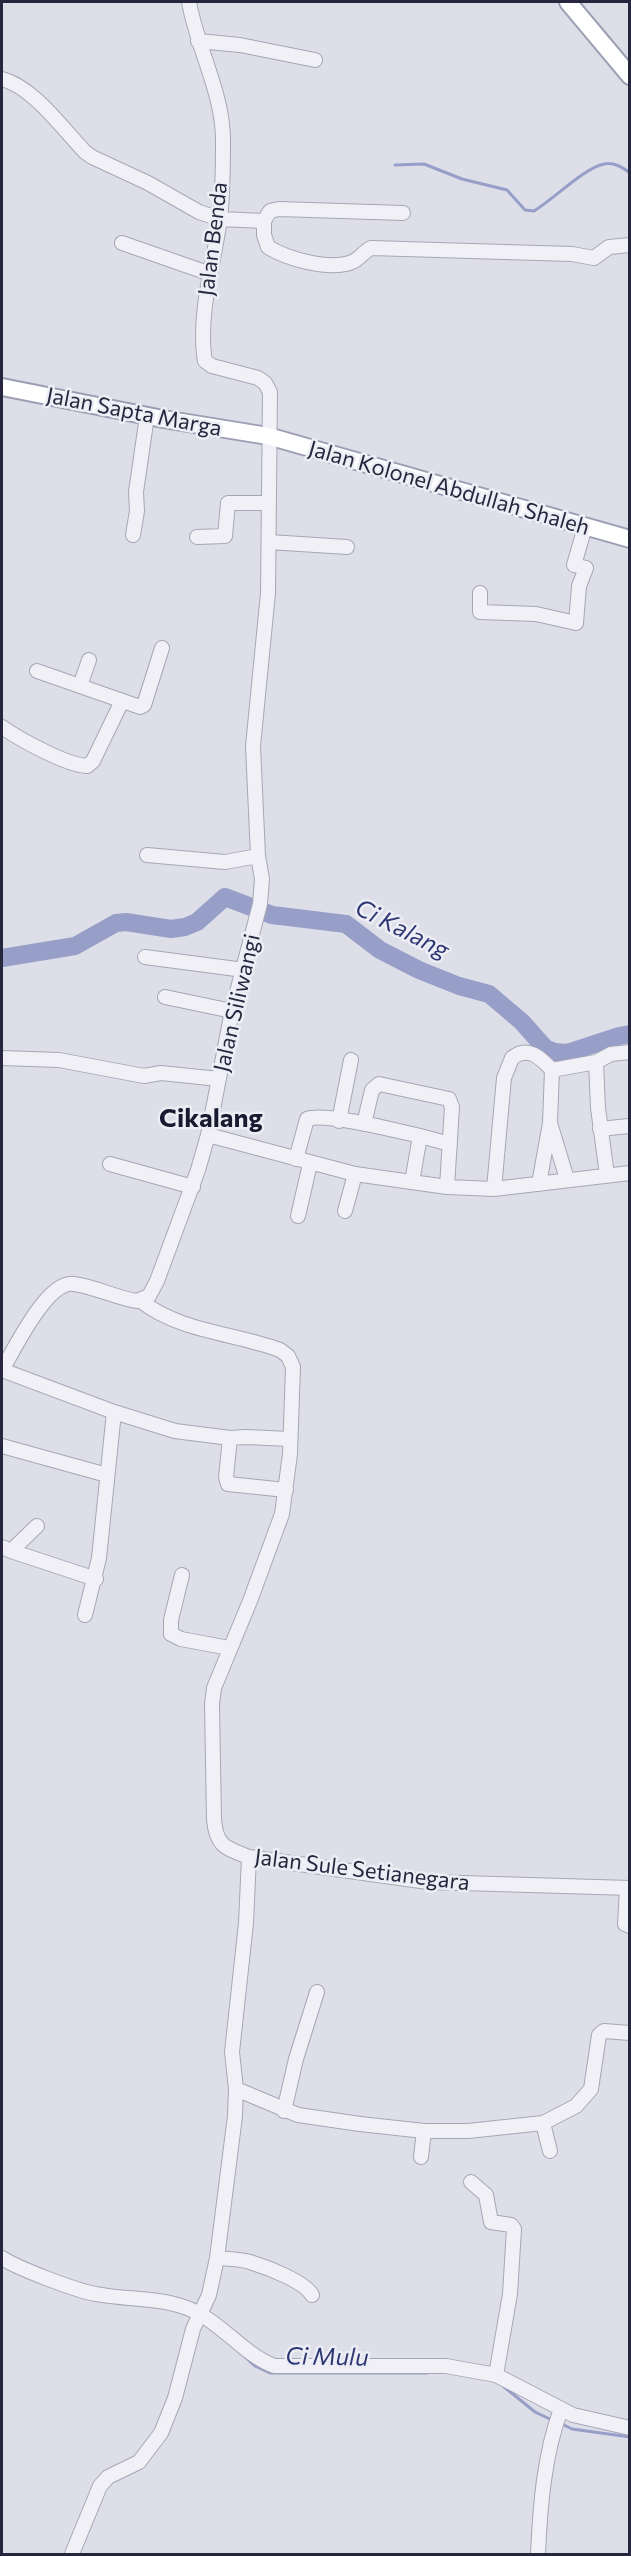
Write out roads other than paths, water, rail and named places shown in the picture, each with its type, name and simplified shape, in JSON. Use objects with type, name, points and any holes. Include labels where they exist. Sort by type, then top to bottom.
[{"type":"main road","points":[[568,2],[630,76]]},
{"type":"main road","name":"Jalan Sapta Marga","points":[[2,387],[147,416],[268,436]]},
{"type":"main road","name":"Jalan Kolonel Abdullah Shaleh","points":[[268,436],[630,539]]},
{"type":"street","name":"Jalan Benda","points":[[189,2],[222,122],[220,219],[208,273],[203,343],[205,361],[219,369],[252,377],[265,383],[270,392],[268,436]]},
{"type":"street","points":[[198,41],[240,45],[315,60]]},
{"type":"street","points":[[2,79],[15,84],[41,104],[85,152],[148,183],[186,206],[220,219],[264,221]]},
{"type":"street","points":[[403,213],[279,209],[270,211],[264,221],[265,240],[273,250],[308,262],[334,265],[352,262],[371,248],[572,254],[594,258],[607,248],[630,245]]},
{"type":"street","points":[[122,243],[208,273]]},
{"type":"street","points":[[133,535],[147,416]]},
{"type":"street","name":"Jalan Siliwangi","points":[[141,1301],[149,1296],[157,1281],[193,1187],[208,1135],[232,1011],[260,906],[262,879],[258,856],[254,746],[266,621],[269,542],[268,436]]},
{"type":"street","points":[[197,537],[225,536],[226,506],[229,502],[268,503]]},
{"type":"street","points":[[480,593],[480,612],[536,614],[576,623],[579,586],[586,568],[574,565],[585,527]]},
{"type":"street","points":[[269,542],[347,547]]},
{"type":"street","points":[[37,671],[138,707],[144,705],[162,648]]},
{"type":"street","points":[[80,686],[89,660]]},
{"type":"street","points":[[2,727],[42,750],[72,763],[87,766],[93,761],[122,701]]},
{"type":"street","points":[[147,855],[225,862],[258,856]]},
{"type":"street","points":[[145,957],[244,970]]},
{"type":"street","points":[[165,997],[232,1011]]},
{"type":"street","points":[[494,1189],[504,1078],[509,1061],[518,1053],[530,1052],[539,1057],[552,1070],[550,1123],[539,1184]]},
{"type":"street","points":[[552,1070],[596,1062],[611,1054],[630,1052]]},
{"type":"street","points":[[2,1058],[59,1060],[144,1076],[166,1073],[219,1079]]},
{"type":"street","points":[[339,1121],[351,1060]]},
{"type":"street","points":[[596,1062],[600,1129],[607,1175]]},
{"type":"street","points":[[364,1124],[372,1090],[380,1084],[444,1097],[452,1105],[447,1186]]},
{"type":"street","points":[[296,1159],[307,1119],[314,1117],[364,1124],[450,1144]]},
{"type":"street","points":[[550,1123],[567,1179]]},
{"type":"street","points":[[600,1129],[629,1126]]},
{"type":"street","points":[[208,1135],[310,1164],[355,1174],[447,1186],[494,1189],[630,1173]]},
{"type":"street","points":[[412,1182],[420,1136]]},
{"type":"street","points":[[111,1164],[193,1187]]},
{"type":"street","points":[[298,1216],[310,1164]]},
{"type":"street","points":[[345,1211],[355,1174]]},
{"type":"street","points":[[141,1301],[124,1299],[74,1284],[60,1286],[41,1305],[2,1370],[114,1412],[175,1431],[230,1438],[290,1438]]},
{"type":"street","name":"Jalan Sule Setianegara","points":[[141,1301],[156,1313],[174,1320],[276,1349],[286,1354],[293,1371],[290,1438],[282,1514],[229,1647],[213,1695],[213,1818],[223,1847],[249,1857],[428,1882],[628,1888]]},
{"type":"street","points":[[85,1615],[96,1579],[114,1412]]},
{"type":"street","points":[[230,1438],[226,1477],[228,1484],[286,1490]]},
{"type":"street","points":[[2,1446],[107,1475]]},
{"type":"street","points":[[6,1549],[37,1526]]},
{"type":"street","points":[[6,1549],[96,1579]]},
{"type":"street","points":[[182,1575],[171,1620],[171,1634],[181,1639],[229,1647]]},
{"type":"street","points":[[72,2554],[100,2486],[108,2477],[139,2462],[161,2433],[175,2398],[198,2318],[209,2295],[217,2258],[235,2116],[236,2089],[232,2052],[246,1923],[249,1857]]},
{"type":"street","points":[[628,1888],[626,1924],[630,1926]]},
{"type":"street","points":[[284,2111],[296,2059],[318,1992]]},
{"type":"street","points":[[236,2089],[284,2111],[311,2119],[424,2131],[468,2131],[543,2123],[576,2106],[591,2089],[599,2035],[604,2031],[630,2033]]},
{"type":"street","points":[[543,2123],[550,2151]]},
{"type":"street","points":[[422,2157],[424,2131]]},
{"type":"street","points":[[471,2182],[486,2195],[491,2222],[511,2224],[514,2229],[509,2300],[496,2375]]},
{"type":"street","points":[[2,2258],[91,2293],[161,2301],[218,2325],[257,2358],[279,2368],[446,2366],[496,2375],[557,2418],[587,2420],[630,2428]]},
{"type":"street","points":[[217,2258],[250,2262],[297,2282],[309,2290],[312,2295]]},
{"type":"street","points":[[538,2554],[540,2508],[557,2418]]},
{"type":"waterway","points":[[395,165],[424,164],[462,179],[507,190],[525,210],[534,211],[578,177],[596,167],[611,164],[630,173]]},
{"type":"waterway","name":"Ci Kalang","points":[[2,958],[75,946],[116,923],[126,922],[171,929],[185,927],[197,922],[225,897],[272,915],[346,924],[380,950],[419,970],[459,986],[489,994],[522,1022],[545,1048],[555,1052],[567,1053],[630,1034]]},
{"type":"waterway","name":"Ci Mulu","points":[[244,2356],[255,2366],[270,2373],[427,2373]]},
{"type":"waterway","name":"Ci Mulu","points":[[503,2386],[535,2412],[554,2421]]},
{"type":"waterway","name":"Ci Mulu","points":[[560,2423],[572,2429],[630,2437]]},
{"type":"district","name":"Cikalang","points":[[211,1118]]}]
